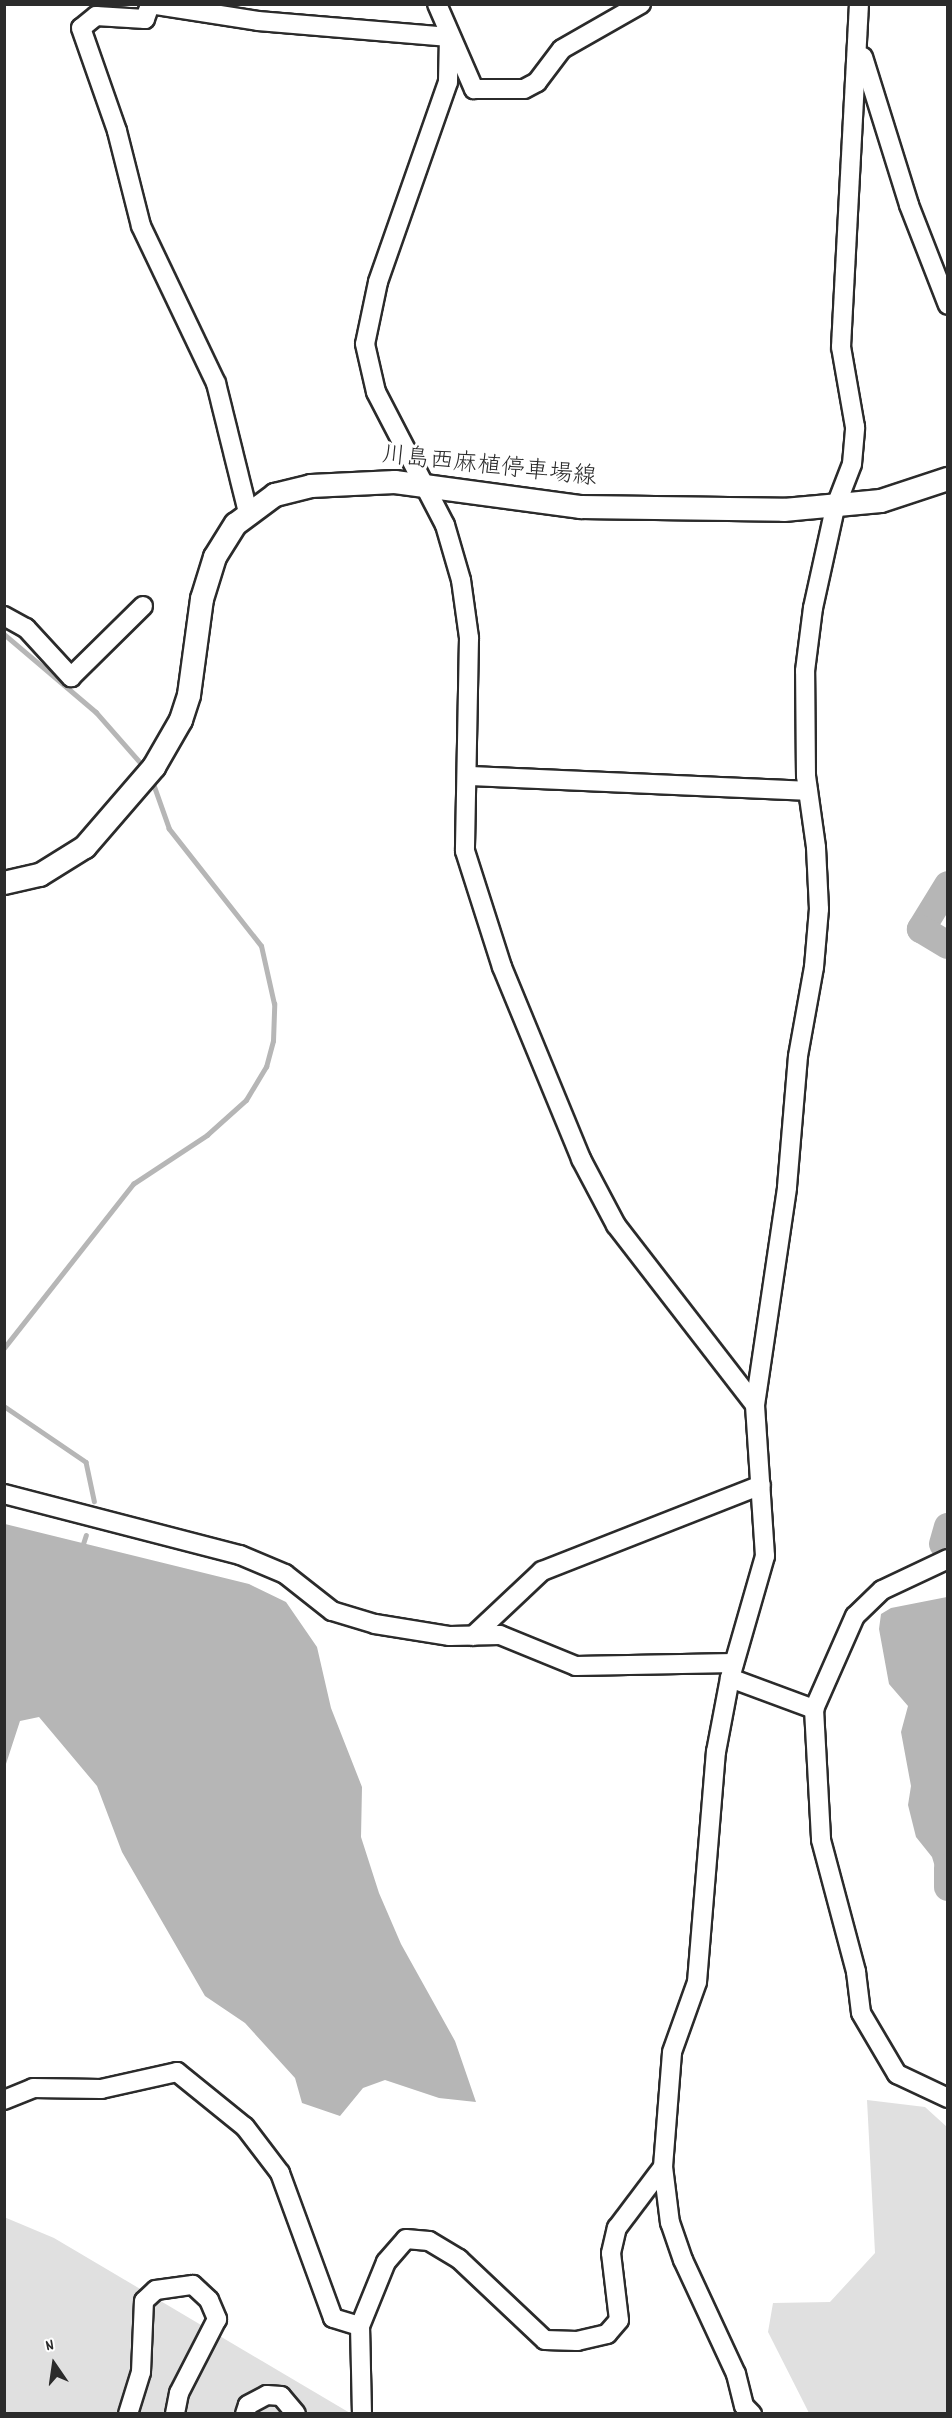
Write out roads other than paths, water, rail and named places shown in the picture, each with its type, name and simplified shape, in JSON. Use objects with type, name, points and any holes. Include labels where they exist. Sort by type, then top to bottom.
[{"type":"main road","name":"川島西麻植停車場線","points":[[4,883],[40,875],[85,847],[154,767],[180,720],[189,695],[207,577],[225,539],[248,512],[275,495],[311,486],[395,482],[581,507],[836,508],[881,501],[948,479]]},
{"type":"street","points":[[437,4],[449,37],[474,89],[524,89],[537,82],[562,49],[641,4]]},
{"type":"street","points":[[752,2414],[744,2406],[736,2374],[670,2223],[663,2167],[672,2052],[697,1982],[716,1752],[732,1671],[765,1556],[755,1405],[787,1187],[798,1056],[814,967],[818,898],[808,791],[805,671],[813,608],[836,508],[852,464],[855,426],[841,347],[859,44],[859,4]]},
{"type":"street","points":[[248,512],[216,383],[141,226],[117,131],[81,28],[96,16],[145,19],[150,5],[258,21],[449,37]]},
{"type":"street","points":[[449,37],[448,82],[378,282],[365,344],[387,418],[445,525],[461,580],[469,638],[465,851],[502,967],[581,1159],[616,1224],[755,1405]]},
{"type":"street","points":[[859,44],[909,205],[948,305]]},
{"type":"street","points":[[4,616],[26,628],[71,677],[143,606]]},
{"type":"street","points":[[468,776],[808,791]]},
{"type":"street","points":[[472,1636],[542,1570],[761,1485]]},
{"type":"street","points":[[4,1494],[240,1555],[285,1574],[332,1611],[424,1633],[500,1635],[576,1666],[631,1662],[732,1671],[814,1709]]},
{"type":"street","points":[[948,1559],[882,1590],[855,1616],[814,1709],[821,1840],[856,1971],[861,2013],[897,2074],[948,2098]]},
{"type":"street","points":[[4,2100],[33,2088],[102,2088],[177,2072],[244,2127],[280,2173],[333,2318],[360,2326]]},
{"type":"street","points":[[362,2414],[360,2326],[386,2262],[406,2239],[429,2241],[459,2259],[545,2340],[577,2341],[607,2334],[619,2320],[611,2253],[617,2228],[663,2167]]},
{"type":"street","points":[[128,2414],[141,2372],[144,2301],[156,2290],[193,2285],[209,2300],[217,2319],[180,2393],[175,2414]]},
{"type":"street","points":[[245,2414],[248,2405],[267,2395],[281,2396],[296,2414]]},
{"type":"waterway","points":[[4,634],[96,712],[140,762]]},
{"type":"waterway","points":[[4,1348],[133,1184],[207,1135],[246,1100],[266,1067],[273,1041],[274,1004],[261,946],[169,829],[152,781]]},
{"type":"waterway","points":[[948,885],[921,929],[948,945]]},
{"type":"waterway","points":[[4,1406],[86,1462],[94,1501]]},
{"type":"waterway","points":[[943,1544],[948,1527]]},
{"type":"waterway","points":[[83,1544],[86,1535]]},
{"type":"waterway","points":[[948,1868],[948,1887]]}]
